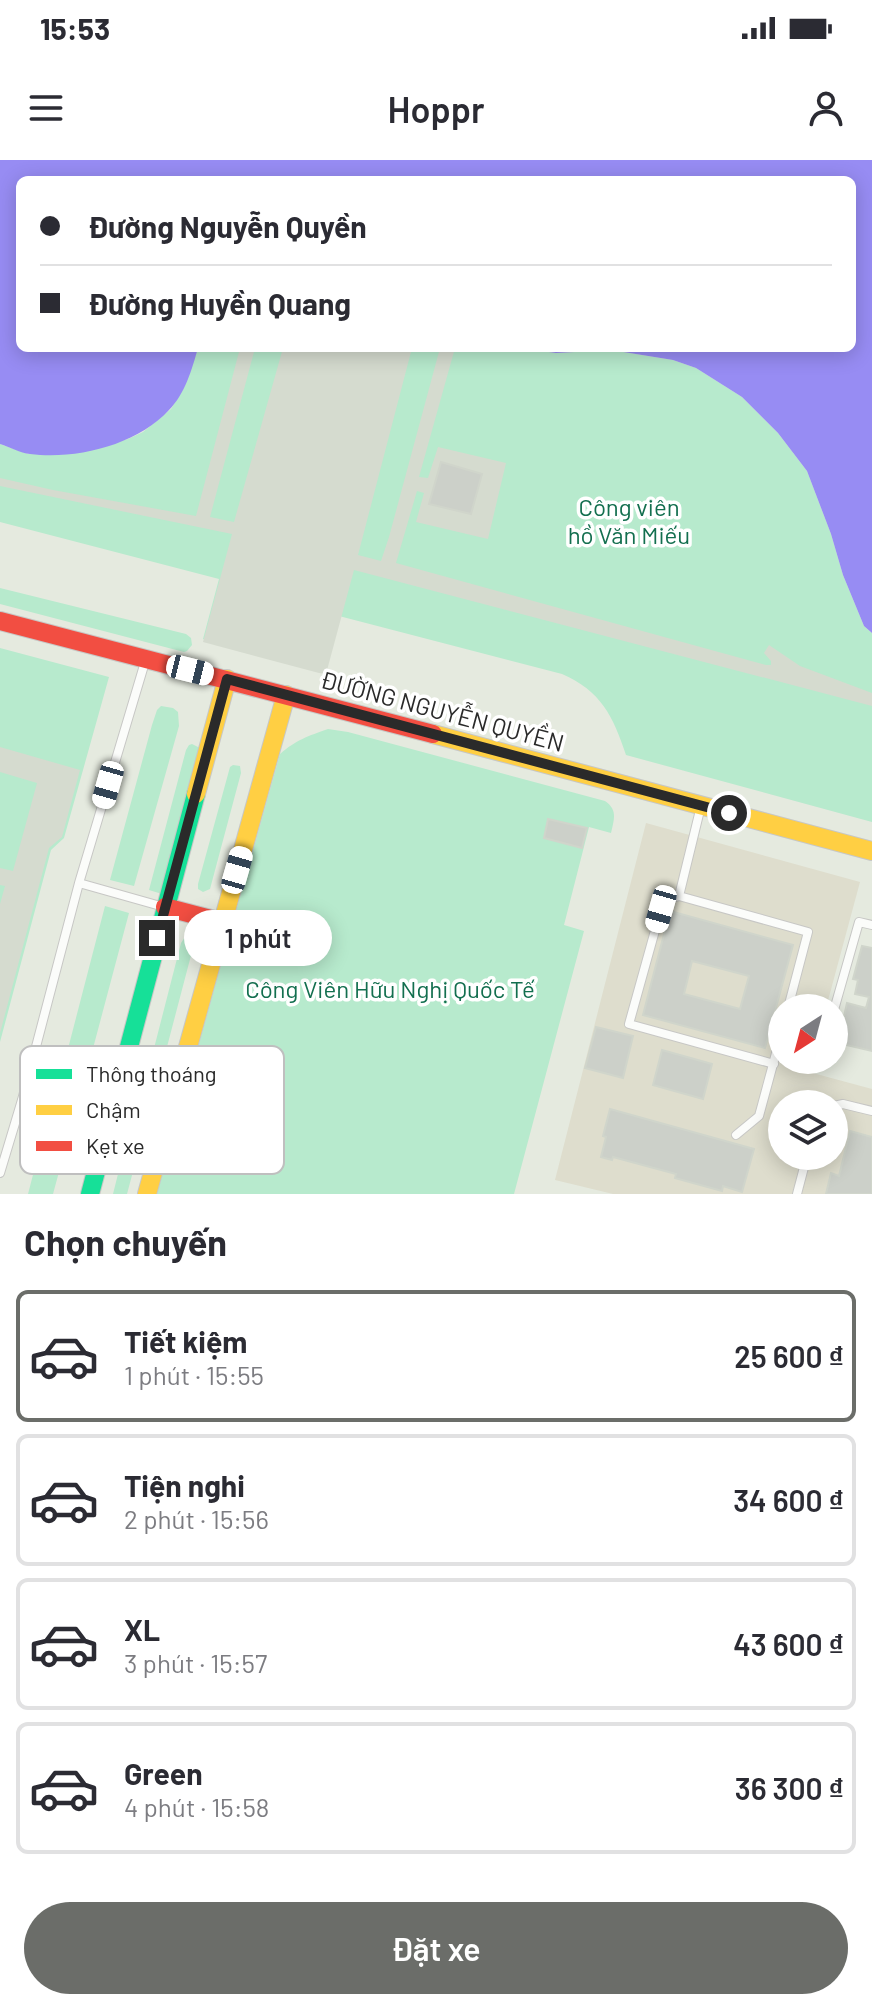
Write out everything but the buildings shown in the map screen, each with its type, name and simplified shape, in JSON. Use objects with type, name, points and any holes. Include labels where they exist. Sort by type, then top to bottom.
[{"type":"street","name":"ĐƯỜNG NGUYỄN QUYỀN","points":[[0,621],[872,851]]},
{"type":"street","points":[[130,1046],[227,679]]},
{"type":"street","points":[[187,1046],[286,695]]},
{"type":"street","points":[[165,907],[222,922]]},
{"type":"street","points":[[90,1194],[96,1174]]},
{"type":"street","points":[[147,1194],[152,1174]]},
{"type":"lane","points":[[36,1046],[79,883],[146,659]]},
{"type":"lane","points":[[679,896],[701,805]]},
{"type":"lane","points":[[79,883],[165,907]]},
{"type":"lane","points":[[768,1062],[629,1024],[664,904],[679,896],[808,932],[792,994]]},
{"type":"lane","points":[[839,994],[859,922],[872,925]]},
{"type":"lane","points":[[736,1135],[759,1116],[771,1074]]},
{"type":"lane","points":[[848,1105],[872,1111]]},
{"type":"lane","points":[[0,1173],[20,1107]]},
{"type":"lane","points":[[797,1194],[803,1170]]},
{"type":"shaded area","points":[[0,160],[872,160],[872,633],[864,626],[843,575],[807,471],[778,433],[742,397],[696,368],[673,360],[623,352],[856,352],[856,176],[16,176],[16,352],[197,352],[184,389],[169,410],[156,422],[123,441],[67,455],[26,453],[0,444]]},
{"type":"shaded area","points":[[239,352],[254,352],[210,517],[234,522],[282,352],[411,352],[358,555],[381,561],[439,352],[454,352],[419,477],[428,478],[438,447],[506,463],[488,539],[416,522],[424,493],[417,491],[396,563],[766,665],[771,665],[764,653],[769,645],[800,666],[872,693],[872,706],[354,570],[326,674],[319,673],[203,642],[232,534],[0,486],[0,478],[196,516]],"holes":[[[441,462],[482,474],[471,514],[430,504]]]},
{"type":"shaded area","points":[[0,747],[80,770],[62,837],[49,848],[0,1033],[0,904],[5,886],[0,885],[0,868],[13,871],[37,783],[0,772]]},
{"type":"shaded area","points":[[646,823],[860,882],[830,994],[768,994],[768,1074],[816,1074],[872,1089],[872,1194],[613,1194],[555,1180]]},
{"type":"green space","name":"Công viên hồ Văn Miếu","points":[[197,352],[623,352],[673,360],[696,368],[742,397],[778,433],[807,471],[843,575],[864,626],[872,633],[872,822],[626,755],[604,706],[587,688],[562,674],[339,616],[324,671],[203,639],[219,579],[0,522],[0,444],[28,454],[76,453],[128,439],[143,432],[171,409],[183,389]]},
{"type":"green space","points":[[0,588],[186,634],[191,638],[192,645],[184,652],[0,604]]},
{"type":"green space","points":[[0,648],[109,677],[64,838],[51,850],[0,1042]]},
{"type":"green space","points":[[161,706],[178,712],[179,726],[134,886],[110,880],[152,725]]},
{"type":"green space","name":"Công Viên Hữu Nghị Quốc Tế","points":[[328,729],[348,732],[605,801],[613,811],[611,833],[589,827],[564,925],[584,931],[514,1194],[157,1194],[163,1174],[284,1174],[284,1046],[198,1046],[280,754],[302,739]]},
{"type":"green space","points":[[192,744],[200,748],[162,894],[149,890],[186,750]]},
{"type":"green space","points":[[233,765],[240,766],[241,773],[210,889],[203,892],[198,889],[198,884]]},
{"type":"green space","points":[[105,906],[129,913],[94,1046],[69,1046]]},
{"type":"green space","points":[[185,937],[192,939],[194,944],[167,1046],[155,1046]]},
{"type":"green space","points":[[33,1174],[58,1174],[53,1194],[28,1194]]},
{"type":"green space","points":[[118,1174],[132,1174],[127,1194],[113,1194]]},
{"type":"traffic: fast","points":[[129,1046],[196,794]]},
{"type":"traffic: fast","points":[[90,1194],[95,1174]]},
{"type":"traffic: slow","points":[[196,794],[227,679]]},
{"type":"traffic: slow","points":[[188,1046],[286,695]]},
{"type":"traffic: slow","points":[[433,734],[872,851]]},
{"type":"traffic: slow","points":[[147,1194],[153,1174]]},
{"type":"traffic: jam","points":[[0,621],[433,734]]},
{"type":"traffic: jam","points":[[165,907],[222,922]]},
{"type":"route","points":[[157,938],[227,679],[729,813]]}]
